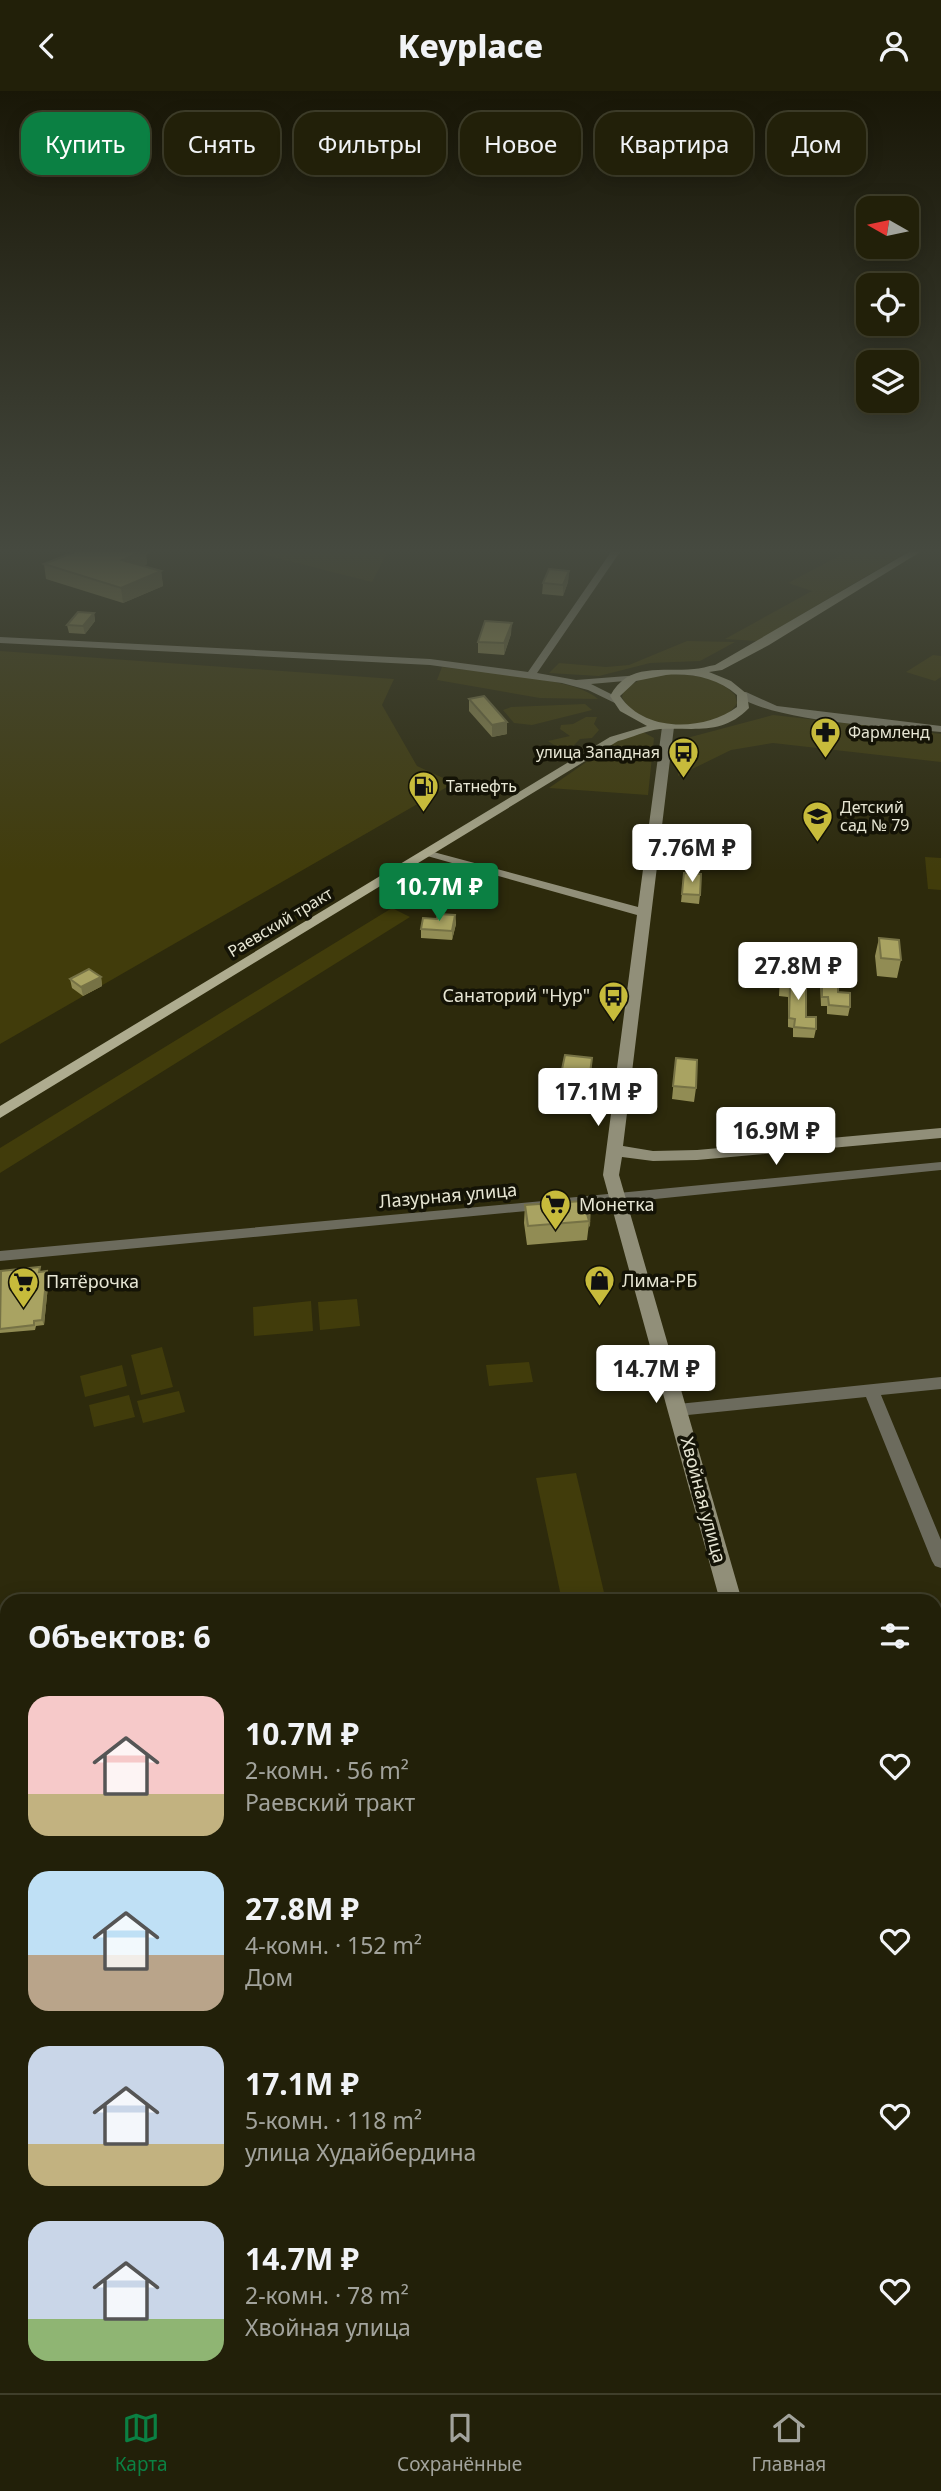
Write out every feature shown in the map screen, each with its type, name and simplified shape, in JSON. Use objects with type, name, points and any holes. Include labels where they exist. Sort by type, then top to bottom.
[{"type":"main road","points":[[328,656],[419,661],[589,682],[636,677],[661,671],[714,670],[739,656]]},
{"type":"main road","points":[[531,675],[544,656]]},
{"type":"main road","points":[[753,656],[727,672],[726,678],[752,702],[775,709],[941,729]]},
{"type":"main road","points":[[693,672],[730,684]]},
{"type":"main road","points":[[614,739],[625,725],[619,705],[619,687],[636,677]]},
{"type":"main road","points":[[563,680],[592,688],[631,716],[665,726],[703,726],[737,714],[775,709]]},
{"type":"main road","points":[[737,714],[745,702],[742,694]]},
{"type":"main road","name":"Раевский тракт","points":[[0,1113],[614,739],[665,726]]},
{"type":"main road","name":"Хвойная улица","points":[[665,726],[645,913],[611,1175],[728,1594]]},
{"type":"main road","points":[[426,855],[645,913]]},
{"type":"main road","points":[[614,1150],[646,1156],[697,1155],[941,1133]]},
{"type":"street","name":"Лазурная улица","points":[[0,1256],[941,1166]]},
{"type":"street","points":[[678,1410],[941,1383]]},
{"type":"street","points":[[871,1390],[941,1561]]},
{"type":"shaded area","points":[[0,656],[76,656],[394,679],[382,705],[417,766],[454,783],[0,1044]]},
{"type":"shaded area","points":[[650,656],[708,656],[700,661],[650,663],[599,676],[549,673],[559,663],[606,667],[629,665]]},
{"type":"shaded area","points":[[931,656],[941,656],[941,677],[935,681],[906,672]]},
{"type":"shaded area","points":[[442,667],[569,685],[598,699],[540,698],[437,680]]},
{"type":"shaded area","points":[[662,674],[692,675],[719,683],[735,695],[737,703],[728,714],[697,725],[660,723],[644,717],[622,697],[624,689],[645,677]]},
{"type":"shaded area","points":[[585,704],[592,710],[532,725],[514,723],[503,710],[511,707]]},
{"type":"shaded area","points":[[773,715],[941,734],[941,762],[773,743],[731,750],[678,776],[683,739]]},
{"type":"shaded area","points":[[586,717],[597,717],[594,724],[599,730],[592,738],[580,739],[574,745],[560,749],[548,741],[570,736],[560,729],[561,725],[573,724]]},
{"type":"shaded area","points":[[643,732],[654,738],[648,795],[549,788],[618,740]]},
{"type":"shaded area","points":[[925,857],[941,858],[941,890],[928,889]]},
{"type":"shaded area","points":[[392,908],[410,917],[0,1173],[0,1148]]},
{"type":"shaded area","points":[[357,1299],[360,1326],[320,1330],[318,1302]]},
{"type":"shaded area","points":[[311,1301],[313,1331],[254,1336],[253,1307]]},
{"type":"shaded area","points":[[162,1347],[173,1387],[141,1395],[131,1355]]},
{"type":"shaded area","points":[[529,1362],[533,1382],[489,1386],[486,1365]]},
{"type":"shaded area","points":[[122,1365],[127,1386],[85,1397],[80,1376]]},
{"type":"shaded area","points":[[179,1391],[185,1412],[143,1423],[137,1401]]},
{"type":"shaded area","points":[[129,1395],[135,1417],[94,1427],[89,1405]]},
{"type":"shaded area","points":[[576,1473],[604,1594],[561,1594],[536,1478]]},
{"type":"building","points":[[484,696],[507,722],[492,725],[469,699]]},
{"type":"building","points":[[684,873],[701,874],[700,895],[682,894]]},
{"type":"building","points":[[438,914],[455,915],[452,931],[421,929],[423,918],[437,919]]},
{"type":"building","points":[[879,938],[899,940],[901,960],[881,958]]},
{"type":"building","points":[[89,969],[101,977],[81,987],[70,979]]},
{"type":"building","points":[[822,974],[838,976],[838,992],[850,993],[850,1007],[829,1005],[828,997],[822,997]]},
{"type":"building","points":[[780,975],[801,977],[801,985],[806,986],[806,1017],[816,1017],[816,1029],[794,1027],[795,1019],[789,1018],[790,987],[780,987]]},
{"type":"building","points":[[565,1055],[592,1058],[589,1081],[560,1079]]},
{"type":"building","points":[[676,1058],[697,1060],[696,1088],[673,1086]]},
{"type":"building","points":[[583,1201],[591,1207],[587,1214],[589,1221],[528,1226],[525,1205]]},
{"type":"building","name":"Пятёрочка","points":[[40,1267],[39,1272],[47,1271],[42,1320],[34,1321],[34,1325],[0,1329],[1,1271]]},
{"type":"place","name":"Фармленд","points":[[825,759]]},
{"type":"place","name":"улица Западная","points":[[683,779]]},
{"type":"place","name":"Татнефть","points":[[423,813]]},
{"type":"place","name":"Детский сад № 79","points":[[817,843]]},
{"type":"place","name":"Санаторий \"Нур\"","points":[[613,1023]]},
{"type":"place","name":"Монетка","points":[[556,1232]]},
{"type":"place","name":"Лима-РБ","points":[[599,1308]]},
{"type":"place","name":"Пятёрочка","points":[[23,1309]]}]
